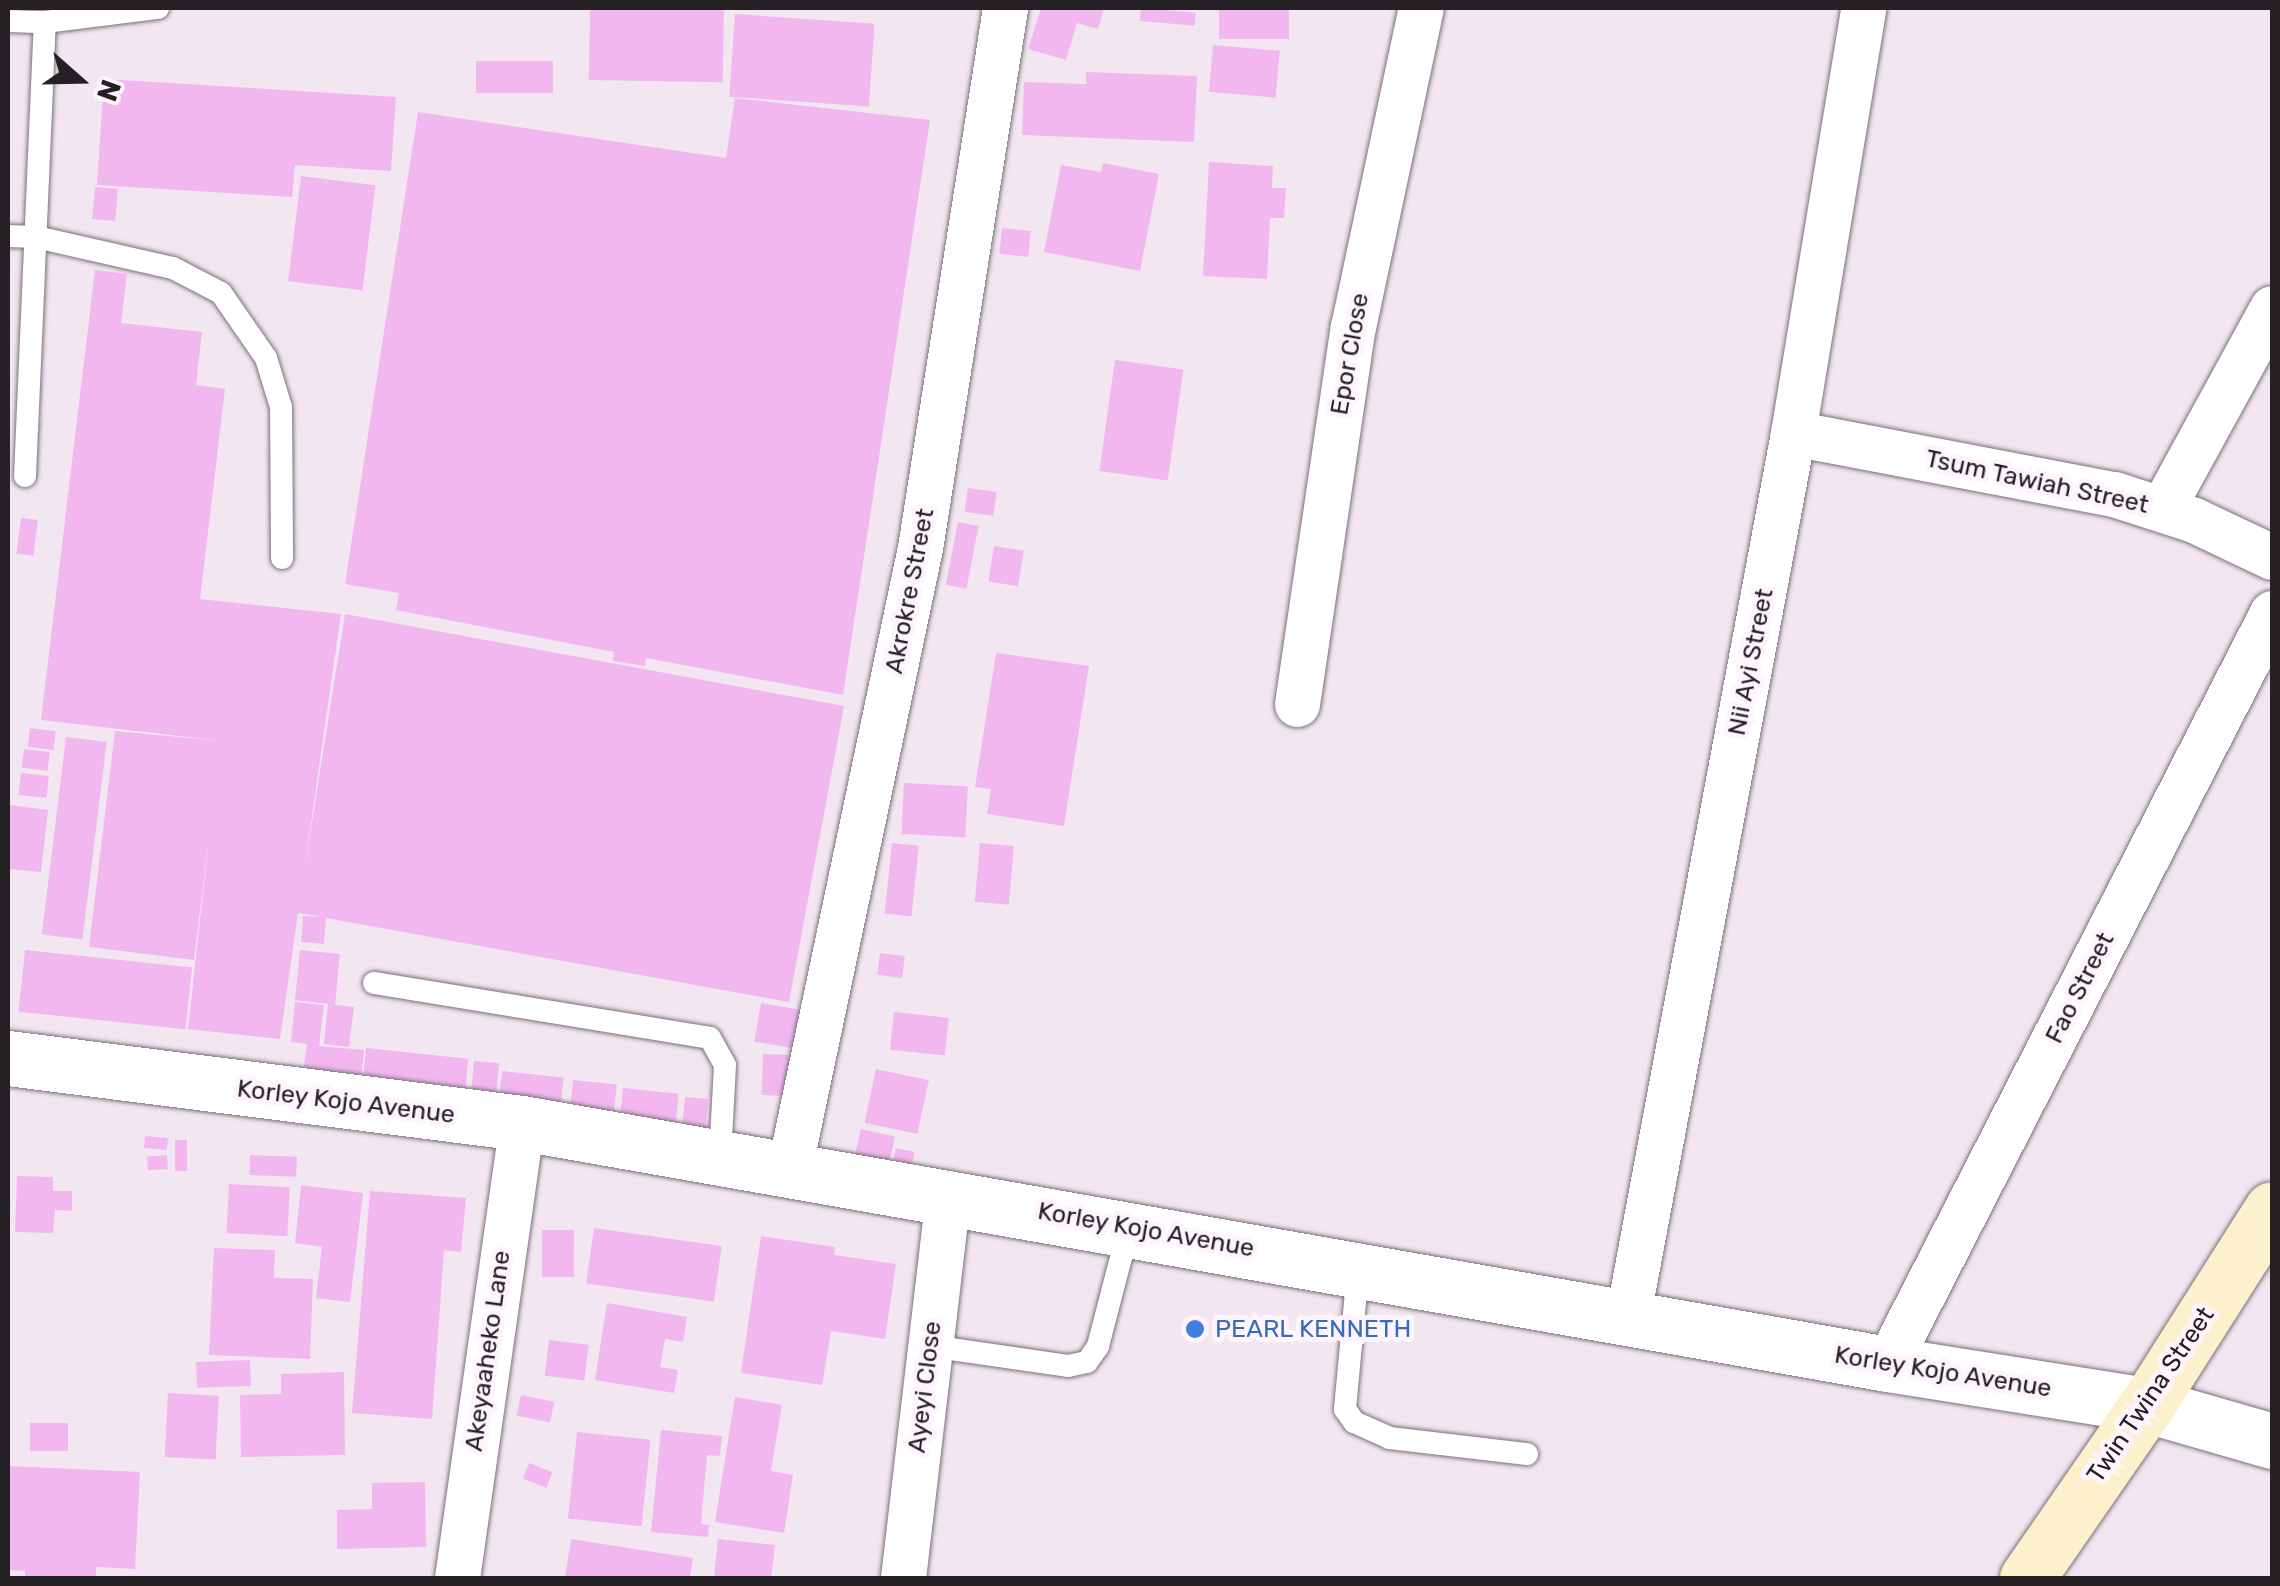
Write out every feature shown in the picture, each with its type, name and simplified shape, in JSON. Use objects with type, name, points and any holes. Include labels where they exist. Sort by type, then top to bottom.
[{"type":"main road","name":"Twin Twina Street","points":[[2027,1578],[2147,1405],[2272,1209]]},
{"type":"street","name":"Akrokre Street","points":[[790,1170],[920,548],[1004,8]]},
{"type":"street","name":"Epor Close","points":[[1297,704],[1353,327],[1421,8]]},
{"type":"street","name":"Nii Ayi Street","points":[[1628,1315],[1794,433],[1863,8]]},
{"type":"street","points":[[2162,509],[2272,308]]},
{"type":"street","name":"Tsum Tawiah Street","points":[[1794,433],[2114,494],[2162,509],[2272,557]]},
{"type":"street","name":"Fao Street","points":[[1887,1364],[2272,612]]},
{"type":"street","name":"Korley Kojo Avenue","points":[[9,1061],[522,1123],[1628,1315],[1887,1364],[2147,1405],[2272,1441]]},
{"type":"street","name":"Akeyaaheko Lane","points":[[457,1578],[522,1123]]},
{"type":"street","name":"Ayeyi Close","points":[[903,1578],[948,1196]]},
{"type":"lane","points":[[8,22],[45,22],[158,8]]},
{"type":"lane","points":[[25,476],[45,22]]},
{"type":"lane","points":[[8,236],[36,238],[173,268],[221,294],[266,358],[282,407],[282,558]]},
{"type":"lane","points":[[374,984],[710,1038],[725,1065],[720,1158]]},
{"type":"lane","points":[[930,1346],[1068,1366],[1086,1362],[1098,1346],[1129,1228]]},
{"type":"lane","points":[[1358,1268],[1346,1409],[1354,1422],[1390,1438],[1527,1454]]},
{"type":"building","points":[[590,8],[724,10],[723,82],[589,80]]},
{"type":"building","points":[[1041,8],[1104,8],[1098,29],[1077,23],[1066,60],[1028,49]]},
{"type":"building","points":[[1141,8],[1196,13],[1195,26],[1140,21]]},
{"type":"building","points":[[1219,8],[1289,8],[1289,39],[1219,39]]},
{"type":"building","points":[[735,14],[875,24],[869,107],[729,97]]},
{"type":"building","points":[[1213,45],[1280,51],[1276,98],[1209,92]]},
{"type":"building","points":[[476,61],[553,61],[553,93],[476,93]]},
{"type":"building","points":[[1086,72],[1197,76],[1194,142],[1022,135],[1024,82],[1086,84]]},
{"type":"building","points":[[104,79],[396,97],[391,171],[295,165],[292,197],[97,185]]},
{"type":"building","points":[[735,98],[930,120],[843,695],[646,658],[645,666],[613,661],[614,652],[396,610],[399,593],[345,584],[418,112],[726,158]]},
{"type":"building","points":[[1209,162],[1273,166],[1272,188],[1286,188],[1284,218],[1270,218],[1267,279],[1203,276]]},
{"type":"building","points":[[1103,163],[1159,174],[1140,271],[1044,252],[1061,165],[1101,172]]},
{"type":"building","points":[[301,176],[375,185],[363,290],[288,281]]},
{"type":"building","points":[[95,187],[118,189],[115,221],[92,219]]},
{"type":"building","points":[[1002,228],[1031,231],[1028,257],[999,254]]},
{"type":"building","points":[[95,270],[127,274],[121,323],[202,332],[196,385],[225,389],[200,599],[341,614],[304,872],[345,614],[844,706],[789,1002],[326,918],[324,944],[301,942],[303,916],[322,917],[298,913],[280,1039],[188,1029],[209,838],[194,960],[89,947],[115,731],[222,741],[41,720]]},
{"type":"building","points":[[1115,360],[1183,370],[1168,481],[1099,471]]},
{"type":"building","points":[[968,488],[997,492],[993,516],[965,512]]},
{"type":"building","points":[[21,518],[38,520],[33,556],[17,554]]},
{"type":"building","points":[[958,522],[979,526],[966,589],[946,585]]},
{"type":"building","points":[[994,546],[1024,551],[1018,586],[988,582]]},
{"type":"building","points":[[996,653],[1089,666],[1064,826],[987,814],[991,789],[975,787]]},
{"type":"building","points":[[30,728],[56,731],[53,750],[28,747]]},
{"type":"building","points":[[66,737],[107,742],[82,940],[42,935]]},
{"type":"building","points":[[24,749],[50,752],[47,771],[22,768]]},
{"type":"building","points":[[21,773],[49,776],[47,798],[19,795]]},
{"type":"building","points":[[904,783],[968,786],[965,837],[901,834]]},
{"type":"building","points":[[10,805],[48,810],[41,872],[8,869]]},
{"type":"building","points":[[892,843],[919,846],[911,916],[885,914]]},
{"type":"building","points":[[980,843],[1014,846],[1009,905],[975,902]]},
{"type":"building","points":[[25,950],[192,968],[186,1029],[19,1012]]},
{"type":"building","points":[[300,950],[340,954],[335,1005],[354,1007],[349,1047],[324,1044],[328,1004],[295,1000]]},
{"type":"building","points":[[880,953],[905,956],[902,978],[877,975]]},
{"type":"building","points":[[295,1002],[324,1005],[319,1046],[364,1050],[361,1079],[303,1073],[307,1044],[291,1042]]},
{"type":"building","points":[[761,1003],[801,1010],[795,1049],[754,1041]]},
{"type":"building","points":[[894,1012],[949,1018],[945,1056],[890,1050]]},
{"type":"building","points":[[366,1048],[468,1059],[465,1095],[362,1084]]},
{"type":"building","points":[[763,1054],[791,1055],[790,1096],[762,1095]]},
{"type":"building","points":[[474,1061],[499,1063],[496,1097],[471,1095]]},
{"type":"building","points":[[876,1069],[929,1080],[917,1134],[865,1123]]},
{"type":"building","points":[[502,1071],[564,1077],[560,1109],[499,1103]]},
{"type":"building","points":[[573,1080],[617,1085],[613,1123],[569,1119]]},
{"type":"building","points":[[623,1088],[679,1094],[675,1128],[619,1122]]},
{"type":"building","points":[[685,1097],[708,1099],[705,1132],[682,1130]]},
{"type":"building","points":[[861,1129],[895,1137],[886,1177],[852,1169]]},
{"type":"building","points":[[145,1136],[168,1138],[167,1150],[144,1148]]},
{"type":"building","points":[[175,1140],[187,1140],[187,1171],[175,1171]]},
{"type":"building","points":[[896,1148],[915,1152],[909,1178],[890,1174]]},
{"type":"building","points":[[167,1155],[168,1169],[148,1170],[147,1156]]},
{"type":"building","points":[[250,1155],[297,1157],[296,1177],[249,1175]]},
{"type":"building","points":[[17,1176],[53,1177],[53,1191],[72,1191],[72,1211],[55,1210],[53,1233],[15,1232]]},
{"type":"building","points":[[229,1184],[290,1187],[287,1236],[226,1233]]},
{"type":"building","points":[[301,1185],[363,1193],[350,1302],[316,1298],[322,1247],[295,1243]]},
{"type":"building","points":[[370,1191],[466,1198],[461,1252],[444,1250],[432,1419],[352,1413]]},
{"type":"building","points":[[594,1228],[722,1246],[714,1301],[586,1283]]},
{"type":"building","points":[[542,1230],[574,1230],[574,1277],[542,1277]]},
{"type":"building","points":[[761,1236],[835,1247],[834,1255],[896,1264],[885,1339],[831,1331],[822,1385],[741,1373]]},
{"type":"building","points":[[214,1248],[275,1250],[274,1278],[313,1279],[310,1359],[209,1355]]},
{"type":"building","points":[[607,1303],[687,1317],[683,1342],[665,1339],[660,1367],[678,1370],[674,1393],[595,1380]]},
{"type":"building","points":[[549,1340],[589,1345],[584,1381],[545,1376]]},
{"type":"building","points":[[250,1360],[251,1386],[197,1388],[196,1362]]},
{"type":"building","points":[[344,1372],[345,1455],[241,1457],[240,1395],[281,1394],[281,1374]]},
{"type":"building","points":[[168,1393],[219,1396],[216,1460],[165,1457]]},
{"type":"building","points":[[521,1395],[554,1402],[550,1423],[517,1416]]},
{"type":"building","points":[[735,1397],[782,1405],[771,1471],[793,1475],[784,1533],[715,1522]]},
{"type":"building","points":[[30,1423],[68,1423],[68,1451],[30,1451]]},
{"type":"building","points":[[661,1430],[722,1436],[720,1456],[707,1455],[701,1524],[709,1525],[708,1537],[651,1532]]},
{"type":"building","points":[[577,1432],[651,1440],[642,1526],[568,1519]]},
{"type":"building","points":[[529,1463],[552,1472],[546,1488],[523,1479]]},
{"type":"building","points":[[8,1466],[140,1472],[135,1569],[96,1567],[96,1578],[25,1578],[25,1571],[8,1570]]},
{"type":"building","points":[[425,1482],[426,1547],[337,1549],[337,1510],[372,1509],[372,1483]]},
{"type":"building","points":[[571,1539],[693,1558],[690,1578],[565,1578]]},
{"type":"building","points":[[718,1539],[775,1545],[771,1578],[714,1578]]},
{"type":"place","name":"PEARL KENNETH","points":[[1195,1329]]}]
